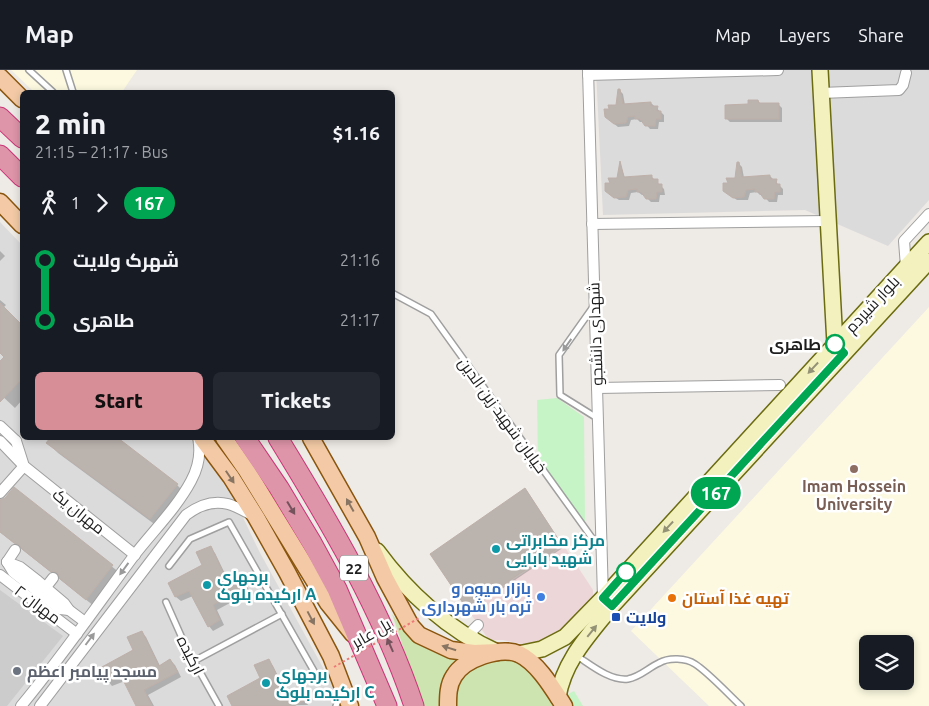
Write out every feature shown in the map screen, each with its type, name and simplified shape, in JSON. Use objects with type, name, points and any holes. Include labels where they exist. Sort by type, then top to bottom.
[{"type":"highway","points":[[0,117],[20,136]]},
{"type":"highway","points":[[0,155],[20,174]]},
{"type":"highway","name":"22","points":[[246,440],[312,542],[337,589],[387,706]]},
{"type":"highway","name":"22","points":[[279,440],[334,530],[359,578],[405,679],[414,706]]},
{"type":"main road","points":[[820,70],[829,221],[840,349]]},
{"type":"main road","points":[[0,77],[20,97]]},
{"type":"main road","points":[[0,202],[20,223]]},
{"type":"main road","name":"بلوار شیردم","points":[[840,349],[906,267],[929,242]]},
{"type":"main road","name":"بلوار شیردم","points":[[560,697],[565,671],[608,602],[840,349],[929,260]]},
{"type":"main road","points":[[203,440],[231,477],[256,518],[331,656],[350,706]]},
{"type":"main road","points":[[225,440],[328,603],[359,640]]},
{"type":"main road","points":[[313,440],[368,537],[393,572],[430,608],[474,642],[497,652]]},
{"type":"main road","points":[[368,537],[385,578],[411,626],[419,635],[451,650],[474,653],[497,652],[518,654],[535,666],[560,697]]},
{"type":"main road","name":"بلوار شیردم","points":[[518,654],[542,649],[608,602]]},
{"type":"main road","points":[[564,633],[565,642],[576,652]]},
{"type":"main road","points":[[448,706],[448,692],[453,677],[461,668],[477,658],[497,652]]},
{"type":"street","points":[[588,72],[778,70]]},
{"type":"street","name":"شهدای دانشجو","points":[[588,72],[601,551],[608,602]]},
{"type":"street","points":[[821,93],[899,90],[903,85],[906,73]]},
{"type":"street","points":[[906,267],[904,241],[929,214]]},
{"type":"street","points":[[592,224],[829,221]]},
{"type":"street","points":[[597,388],[780,385]]},
{"type":"street","points":[[0,426],[19,438],[24,466],[0,493]]},
{"type":"street","points":[[21,706],[176,504],[191,481],[198,463],[200,446],[198,440]]},
{"type":"street","name":"مهران یک","points":[[0,441],[24,466],[135,555]]},
{"type":"street","points":[[40,706],[186,515],[197,507],[215,503],[228,504],[256,518]]},
{"type":"street","points":[[176,504],[186,515]]},
{"type":"street","points":[[15,550],[7,562],[20,567],[85,622]]},
{"type":"street","name":"مهران ۲","points":[[0,575],[77,634]]},
{"type":"street","points":[[41,584],[54,578]]},
{"type":"street","points":[[108,591],[120,600]]},
{"type":"street","points":[[474,642],[472,631],[478,625]]},
{"type":"lane","points":[[28,70],[52,90]]},
{"type":"lane","points":[[66,70],[71,90]]},
{"type":"lane","name":"خیابان شهید زین الدین","points":[[395,295],[431,314],[601,551]]},
{"type":"lane","points":[[594,305],[559,355],[560,395],[598,418]]},
{"type":"lane","points":[[169,566],[190,539],[229,522],[319,680]]},
{"type":"lane","name":"ارکیده","points":[[166,602],[186,647],[219,706]]},
{"type":"lane","points":[[194,661],[282,614]]},
{"type":"lane","points":[[576,652],[604,673],[616,678],[628,679],[640,675],[660,662],[674,659],[685,660],[695,664],[740,706]]},
{"type":"lane","points":[[336,706],[342,687]]},
{"type":"path","name":"پل عابر","points":[[334,668],[419,618]]},
{"type":"shaded area","points":[[11,70],[137,70],[123,90],[32,90]]},
{"type":"shaded area","points":[[596,70],[929,70],[929,200],[888,246],[805,210],[603,215]]},
{"type":"shaded area","points":[[0,222],[20,243],[20,440],[192,440],[226,488],[229,488],[259,551],[344,706],[0,706]]},
{"type":"shaded area","name":"Imam Hossein University","points":[[929,307],[929,706],[709,706],[631,631]]},
{"type":"shaded area","name":"بازار میوه و تره بار شهرداری","points":[[564,546],[593,590],[593,599],[554,638],[532,646],[503,640],[489,640],[468,610]]},
{"type":"shaded area","name":"مسجد پیامبر اعظم","points":[[0,590],[63,636],[7,706],[0,706]]},
{"type":"green space","points":[[557,398],[584,417],[584,522],[538,460],[537,400]]},
{"type":"green space","points":[[392,614],[406,632],[430,650],[450,657],[463,658],[442,706],[423,706]]},
{"type":"green space","points":[[504,657],[524,663],[557,706],[452,706],[454,687],[473,664]]},
{"type":"green space","points":[[574,691],[583,706],[572,706],[566,695]]},
{"type":"building","points":[[618,89],[620,89],[623,104],[651,102],[651,106],[658,106],[657,111],[661,111],[661,119],[656,119],[655,126],[645,126],[640,119],[635,119],[635,116],[628,117],[626,123],[614,124],[605,117],[604,109],[609,109],[608,105],[616,105]]},
{"type":"building","points":[[748,100],[758,100],[759,103],[779,103],[779,119],[725,119],[725,105],[748,104]]},
{"type":"building","points":[[620,161],[624,177],[652,175],[652,179],[658,179],[658,184],[662,184],[662,192],[657,192],[656,199],[646,199],[641,192],[637,192],[637,189],[628,190],[626,197],[614,198],[605,191],[605,183],[610,183],[608,178],[617,178]]},
{"type":"building","points":[[737,162],[739,162],[742,177],[770,175],[770,179],[777,179],[776,184],[780,184],[780,192],[775,192],[774,199],[764,199],[759,192],[755,192],[755,189],[746,190],[744,197],[733,198],[723,191],[723,183],[728,183],[726,178],[735,178]]},
{"type":"building","points":[[0,303],[20,323],[20,381],[0,402],[0,361],[4,357],[0,353]]},
{"type":"building","points":[[48,440],[121,440],[178,484],[150,519],[46,443]]},
{"type":"building","points":[[14,487],[113,565],[86,600],[60,579],[57,572],[51,572],[0,532],[0,500],[5,498]]},
{"type":"building","name":"مرکز مخابراتی شهید بابایی","points":[[525,488],[562,545],[469,608],[465,606],[430,554]]},
{"type":"building","name":"برجهای ارکیده بلوک A","points":[[211,546],[227,581],[239,574],[246,587],[213,605],[220,620],[208,627],[189,591],[175,597],[168,583],[202,565],[196,552]]},
{"type":"building","points":[[142,631],[159,666],[170,659],[178,672],[144,690],[152,706],[136,706],[121,676],[107,682],[100,668],[133,650],[127,637]]},
{"type":"building","name":"برجهای ارکیده بلوک C","points":[[269,659],[286,694],[297,687],[305,700],[294,706],[232,706],[227,696],[260,678],[254,665]]},
{"type":"bus line","name":"167","points":[[626,572],[603,598],[612,606],[844,353],[835,344]]},
{"type":"place","name":"طاهری","points":[[835,344]]},
{"type":"place","name":"Imam Hossein University","points":[[854,469]]},
{"type":"place","name":"مرکز مخابراتی شهید بابایی","points":[[496,549]]},
{"type":"place","name":"برجهای ارکیده بلوک A","points":[[207,585]]},
{"type":"place","name":"بازار میوه و تره بار شهرداری","points":[[541,597]]},
{"type":"place","name":"تهیه غذا آستان","points":[[672,598]]},
{"type":"place","name":"ولایت","points":[[616,617]]},
{"type":"place","name":"مسجد پیامبر اعظم","points":[[17,671]]},
{"type":"place","name":"برجهای ارکیده بلوک C","points":[[266,683]]}]
